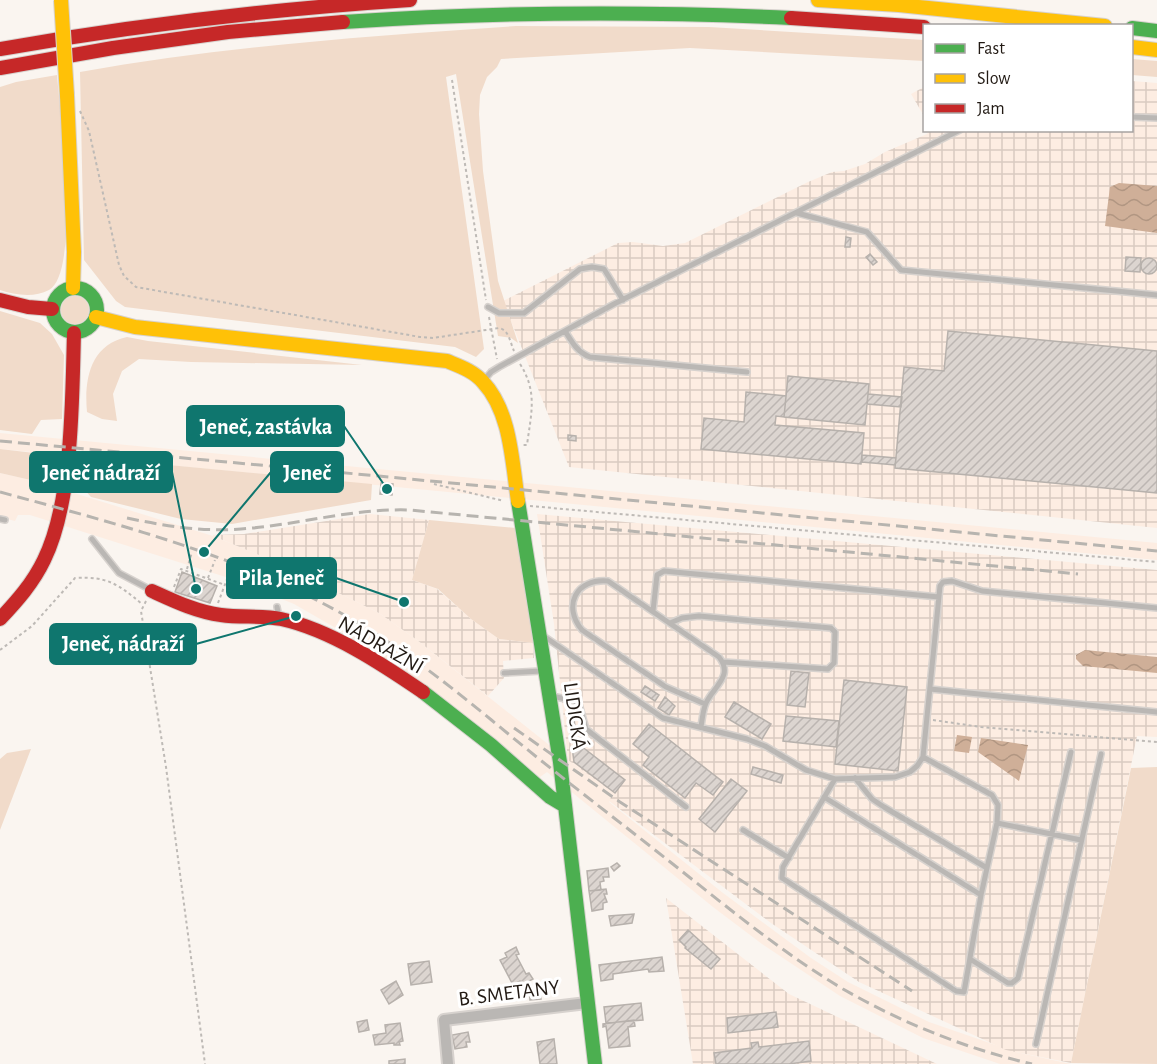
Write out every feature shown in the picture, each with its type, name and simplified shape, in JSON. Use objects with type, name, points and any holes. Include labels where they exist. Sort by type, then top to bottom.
[{"type":"main road","points":[[61,0],[73,217],[73,288]]},
{"type":"main road","points":[[0,47],[195,19],[312,6],[410,0]]},
{"type":"main road","points":[[818,0],[899,5],[1085,24]]},
{"type":"main road","points":[[0,68],[83,53],[196,37],[286,28],[493,14],[704,14],[923,27]]},
{"type":"main road","points":[[1133,28],[1157,31]]},
{"type":"main road","points":[[1133,47],[1157,50]]},
{"type":"main road","points":[[0,76],[83,53]]},
{"type":"main road","points":[[73,288],[85,290],[94,299],[97,311],[90,327],[74,333],[60,327],[54,319],[52,309],[53,302],[61,292],[73,288]]},
{"type":"main road","points":[[0,300],[28,307],[52,309]]},
{"type":"main road","points":[[96,317],[135,327],[447,361],[466,369],[483,381]]},
{"type":"main road","points":[[0,619],[16,604],[37,575],[58,526],[63,501],[72,401],[74,333]]},
{"type":"main road","name":"LIDICKÁ","points":[[483,381],[501,409],[510,444],[547,671],[566,806],[595,1064]]},
{"type":"main road","name":"NÁDRAŽNÍ","points":[[152,591],[214,614],[278,613],[351,649],[405,681],[453,715],[550,798],[566,806]]},
{"type":"street","name":"B. SMETANY","points":[[448,1064],[444,1020],[587,1003]]},
{"type":"lane","points":[[1133,117],[1157,118]]},
{"type":"lane","points":[[483,381],[491,372],[516,357],[623,300],[956,132]]},
{"type":"lane","points":[[797,213],[867,232],[901,270],[1157,295]]},
{"type":"lane","points":[[488,307],[499,313],[524,312],[580,269],[591,267],[604,269],[623,300]]},
{"type":"lane","points":[[565,331],[576,348],[582,354],[590,357],[747,372]]},
{"type":"lane","name":"NÁDRAŽNÍ","points":[[92,538],[119,573],[152,591]]},
{"type":"lane","points":[[652,611],[657,575],[664,570],[939,597]]},
{"type":"lane","points":[[700,727],[705,704],[725,675],[726,669],[719,657],[608,581],[598,580],[585,584],[576,593],[573,604],[576,623],[582,630],[666,687],[705,704]]},
{"type":"lane","points":[[541,634],[663,718],[756,743],[806,770],[835,779],[895,777],[910,772],[923,757],[939,597],[943,582],[952,581],[982,591],[1157,608]]},
{"type":"lane","points":[[670,623],[682,618],[699,616],[831,628],[835,632],[834,663],[828,669],[723,662]]},
{"type":"lane","points":[[504,673],[547,671]]},
{"type":"lane","points":[[930,689],[1157,712]]},
{"type":"lane","points":[[550,695],[579,704],[586,729],[686,807]]},
{"type":"lane","points":[[970,959],[1008,983],[1018,978],[1071,752]]},
{"type":"lane","points":[[1036,1044],[1101,754]]},
{"type":"lane","points":[[835,779],[789,858],[781,874],[784,881],[956,992],[964,992],[981,895],[997,823],[998,805],[992,795],[923,757]]},
{"type":"lane","points":[[855,778],[872,799],[987,868]]},
{"type":"lane","points":[[824,797],[981,895]]},
{"type":"lane","points":[[997,823],[1051,836],[1081,840]]},
{"type":"lane","points":[[743,830],[789,858]]},
{"type":"path","points":[[452,80],[491,329]]},
{"type":"path","points":[[77,106],[87,124],[119,266],[129,282],[136,287],[420,337],[433,338],[504,329],[533,392],[527,445],[510,444]]},
{"type":"path","points":[[434,484],[520,505],[1157,562]]},
{"type":"path","points":[[186,571],[192,552]]},
{"type":"path","points":[[208,578],[215,560]]},
{"type":"path","points":[[214,614],[232,566]]},
{"type":"path","points":[[170,599],[181,569],[225,585]]},
{"type":"path","points":[[0,650],[33,626],[75,578],[94,577],[111,583],[122,588],[143,605]]},
{"type":"path","points":[[152,591],[141,611],[166,767],[205,1064]]},
{"type":"path","points":[[927,719],[981,727],[1157,742]]},
{"type":"shaded area","points":[[516,26],[709,27],[923,40],[923,61],[690,48],[501,59],[487,77],[480,95],[479,114],[483,171],[498,281],[518,343],[511,338],[498,336],[456,74],[446,77],[484,349],[476,357],[455,347],[125,307],[116,301],[84,260],[80,72],[188,55],[352,38]]},
{"type":"shaded area","points":[[1133,59],[1157,61],[1157,77],[1133,75]]},
{"type":"shaded area","points":[[57,75],[66,190],[64,254],[59,277],[49,290],[31,295],[12,293],[0,290],[0,87]]},
{"type":"shaded area","points":[[1133,81],[1157,83],[1157,528],[569,467],[503,301],[618,243],[633,242],[663,246],[685,243],[808,182],[832,172],[844,171],[865,164],[885,152],[928,132],[1133,132]]},
{"type":"shaded area","points":[[923,88],[923,114],[911,94]]},
{"type":"shaded area","points":[[75,296],[85,300],[89,310],[85,320],[75,324],[65,320],[61,310],[65,300]]},
{"type":"shaded area","points":[[0,311],[40,323],[52,334],[64,355],[62,419],[41,420],[32,434],[0,430]]},
{"type":"shaded area","points":[[127,337],[362,365],[139,359],[122,371],[113,394],[117,421],[102,419],[87,412],[87,388],[92,366],[97,356],[105,348]]},
{"type":"shaded area","points":[[0,433],[1157,543],[1157,560],[0,449]]},
{"type":"shaded area","points":[[0,449],[43,454],[35,481],[0,473]]},
{"type":"shaded area","points":[[84,457],[372,484],[371,500],[232,524],[181,519],[91,497],[82,487]]},
{"type":"shaded area","points":[[0,473],[35,481],[213,536],[276,562],[379,613],[417,640],[568,760],[615,793],[609,802],[723,893],[811,958],[848,982],[929,1022],[1016,1052],[1071,1064],[1000,1064],[923,1038],[840,996],[762,944],[713,907],[547,772],[540,777],[431,691],[348,635],[294,604],[232,579],[30,515],[18,515],[15,521],[0,517]]},
{"type":"shaded area","points":[[370,514],[429,520],[412,580],[437,589],[471,619],[499,639],[533,643],[534,658],[503,661],[504,678],[488,696],[379,613],[276,562],[213,536],[244,534]]},
{"type":"shaded area","points":[[537,514],[1157,570],[1157,737],[1137,736],[1071,1063],[1006,1050],[859,982],[771,923],[609,801],[614,793],[568,760],[554,624]]},
{"type":"shaded area","points":[[429,520],[516,528],[533,643],[499,639],[471,619],[438,589],[412,580]]},
{"type":"shaded area","points":[[31,749],[0,830],[0,759],[7,753]]},
{"type":"shaded area","points":[[1157,767],[1157,1064],[1071,1063],[1131,768]]},
{"type":"shaded area","points":[[666,898],[789,994],[937,1064],[693,1064]]},
{"type":"water","points":[[1119,183],[1157,186],[1157,233],[1105,226],[1110,187]]},
{"type":"water","points":[[1085,650],[1157,657],[1157,673],[1083,666],[1076,659],[1076,655]]},
{"type":"water","points":[[957,735],[972,737],[969,753],[954,751]]},
{"type":"water","points":[[981,738],[1028,745],[1019,781],[978,752]]},
{"type":"building","points":[[846,237],[851,238],[850,247],[845,247]]},
{"type":"building","points":[[870,254],[877,262],[873,265],[866,257]]},
{"type":"building","points":[[1126,257],[1141,258],[1140,272],[1125,271]]},
{"type":"building","points":[[1149,258],[1155,260],[1157,266],[1155,272],[1149,274],[1143,272],[1141,266],[1143,260]]},
{"type":"building","points":[[948,331],[1157,351],[1157,493],[895,468],[904,367],[944,371]]},
{"type":"building","points":[[788,376],[869,384],[865,425],[784,417]]},
{"type":"building","points":[[746,392],[786,396],[784,417],[776,416],[775,425],[864,433],[861,464],[701,449],[704,418],[744,422]]},
{"type":"building","points":[[868,394],[902,397],[901,407],[867,404]]},
{"type":"building","points":[[568,435],[576,436],[576,441],[568,440]]},
{"type":"building","points":[[862,455],[896,458],[895,465],[862,462]]},
{"type":"building","points":[[381,483],[393,484],[392,495],[380,494]]},
{"type":"building","points":[[182,572],[217,586],[210,603],[175,592]]},
{"type":"building","points":[[791,671],[809,673],[805,707],[787,705]]},
{"type":"building","points":[[844,680],[907,687],[898,771],[835,764]]},
{"type":"building","points":[[645,686],[659,695],[655,701],[641,692]]},
{"type":"building","points":[[665,697],[675,706],[669,715],[658,708]]},
{"type":"building","points":[[734,702],[771,724],[762,739],[725,717]]},
{"type":"building","points":[[786,716],[839,721],[836,747],[783,741]]},
{"type":"building","points":[[569,719],[574,719],[576,734],[571,735]]},
{"type":"building","points":[[649,724],[723,782],[713,795],[696,783],[685,798],[643,765],[649,757],[633,744]]},
{"type":"building","points":[[581,746],[625,780],[615,793],[574,762],[572,747]]},
{"type":"building","points":[[753,767],[783,775],[781,783],[751,774]]},
{"type":"building","points":[[731,779],[747,791],[715,832],[699,819]]},
{"type":"building","points":[[617,863],[620,866],[614,871],[611,867]]},
{"type":"building","points":[[608,868],[609,877],[603,877],[604,881],[600,882],[601,890],[589,891],[587,871]]},
{"type":"building","points":[[606,889],[607,894],[604,894],[607,902],[603,903],[603,909],[592,911],[589,891]]},
{"type":"building","points":[[634,914],[632,923],[611,926],[609,916]]},
{"type":"building","points":[[688,930],[720,959],[711,969],[685,948],[679,940]]},
{"type":"building","points":[[516,947],[519,954],[516,955],[526,974],[529,973],[533,979],[522,985],[520,981],[513,985],[500,960],[507,957],[505,953]]},
{"type":"building","points":[[662,957],[664,971],[649,972],[648,969],[613,974],[613,979],[601,981],[599,965]]},
{"type":"building","points":[[429,961],[432,982],[411,985],[408,964]]},
{"type":"building","points":[[396,981],[403,995],[389,1004],[381,990]]},
{"type":"building","points":[[539,988],[541,999],[530,1000],[529,989]]},
{"type":"building","points":[[641,1003],[643,1020],[606,1023],[604,1007]]},
{"type":"building","points":[[776,1012],[778,1027],[728,1033],[727,1018]]},
{"type":"building","points":[[367,1020],[369,1030],[359,1032],[357,1022]]},
{"type":"building","points":[[634,1020],[635,1026],[628,1027],[630,1046],[609,1048],[606,1026],[603,1027],[603,1024]]},
{"type":"building","points":[[400,1023],[403,1041],[399,1042],[400,1045],[394,1045],[394,1043],[375,1045],[373,1035],[386,1033],[385,1025]]},
{"type":"building","points":[[468,1032],[470,1042],[466,1042],[467,1047],[455,1049],[452,1035]]},
{"type":"building","points":[[554,1039],[557,1064],[540,1064],[537,1042]]},
{"type":"building","points":[[809,1041],[811,1061],[789,1064],[716,1064],[714,1053],[752,1048],[751,1043],[758,1042],[759,1047]]},
{"type":"building","points":[[405,1059],[405,1064],[389,1064],[389,1061]]},
{"type":"railway","points":[[0,441],[1157,551]]},
{"type":"railway","points":[[0,492],[100,519],[199,551],[295,589],[341,613],[438,677],[733,912],[820,975],[888,1013],[935,1034],[983,1051],[1032,1064]]},
{"type":"railway","points":[[127,518],[184,528],[226,530],[347,514],[410,510],[1078,574]]},
{"type":"railway","points":[[514,728],[620,802],[912,991]]},
{"type":"traffic: fast","points":[[343,22],[455,16],[567,14],[679,14],[791,18]]},
{"type":"traffic: fast","points":[[1133,28],[1157,31]]},
{"type":"traffic: fast","points":[[75,288],[84,289],[91,294],[96,301],[97,310],[96,319],[91,326],[84,331],[75,332],[66,331],[59,326],[54,319],[53,310],[54,301],[59,294],[66,289],[75,288]]},
{"type":"traffic: fast","points":[[518,501],[560,762],[595,1064]]},
{"type":"traffic: fast","points":[[423,692],[491,745],[550,797],[565,806]]},
{"type":"traffic: slow","points":[[61,0],[67,95]]},
{"type":"traffic: slow","points":[[818,0],[899,5],[1085,24]]},
{"type":"traffic: slow","points":[[1133,47],[1157,50]]},
{"type":"traffic: slow","points":[[67,95],[74,252],[73,288]]},
{"type":"traffic: slow","points":[[96,317],[135,327],[447,361],[461,367],[483,382],[499,408],[509,438],[518,501]]},
{"type":"traffic: jam","points":[[0,49],[102,32],[204,19],[410,0]]},
{"type":"traffic: jam","points":[[791,18],[923,27]]},
{"type":"traffic: jam","points":[[0,68],[113,48],[228,32],[343,22]]},
{"type":"traffic: jam","points":[[0,300],[28,307],[52,309]]},
{"type":"traffic: jam","points":[[0,619],[40,568],[54,536],[61,509],[69,449],[74,333]]},
{"type":"traffic: jam","points":[[152,591],[186,606],[212,614],[281,619],[319,631],[373,659],[423,692]]},
{"type":"place","name":"Jeneč, zastávka","points":[[387,489]]},
{"type":"place","name":"Jeneč","points":[[204,552]]},
{"type":"place","name":"Jeneč nádraží","points":[[196,589]]},
{"type":"place","name":"Pila Jeneč","points":[[404,602]]},
{"type":"place","name":"Jeneč, nádraží","points":[[296,616]]}]
